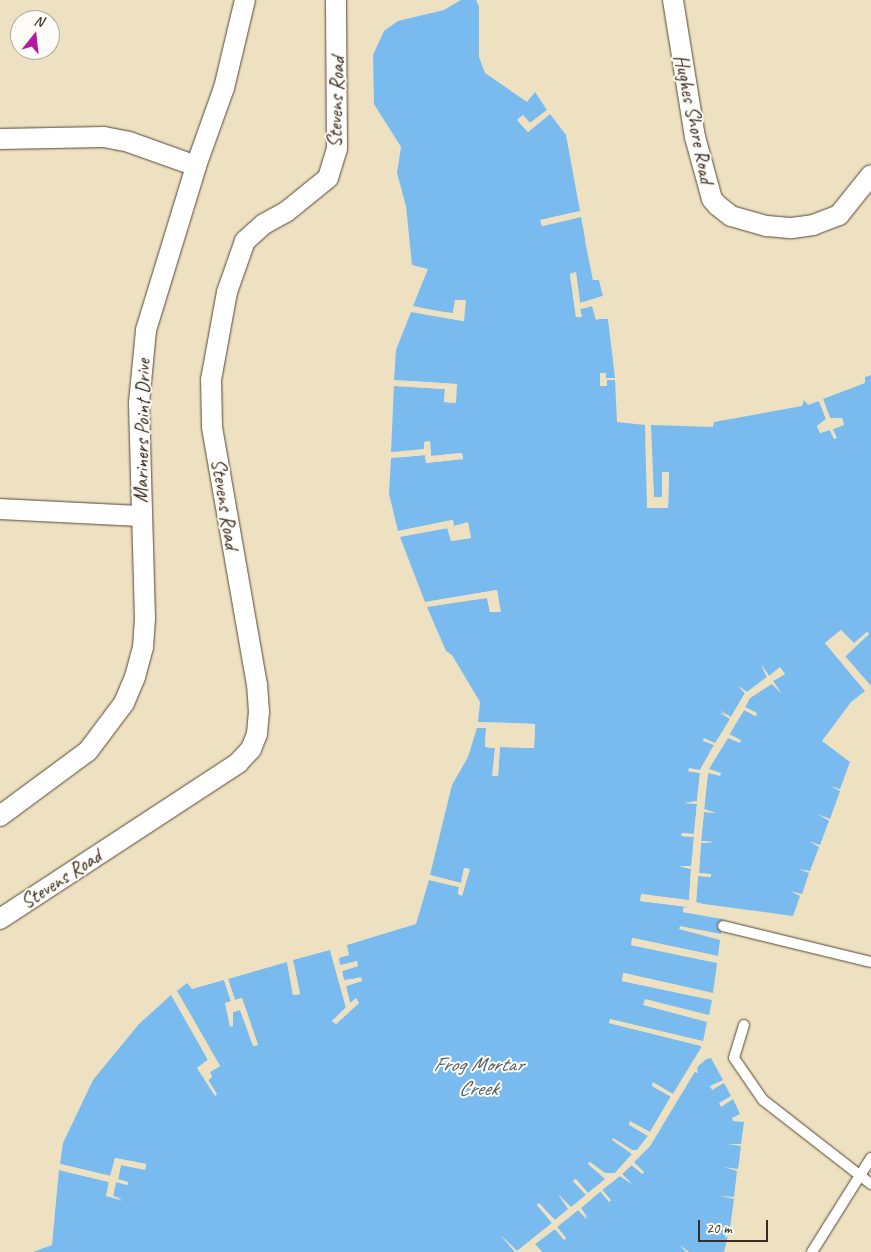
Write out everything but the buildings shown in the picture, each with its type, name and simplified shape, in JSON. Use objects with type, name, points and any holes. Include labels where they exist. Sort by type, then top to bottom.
[{"type":"street","name":"Mariners Point Drive","points":[[0,816],[88,751],[124,703],[143,647],[144,559],[140,516],[139,403],[146,330],[196,166],[224,88],[245,0]]},
{"type":"street","name":"Stevens Road","points":[[0,918],[238,762],[251,749],[256,734],[259,712],[257,684],[212,426],[211,380],[227,292],[245,241],[264,224],[301,201],[328,178],[337,149],[336,0]]},
{"type":"street","name":"Hughes Shore Road","points":[[673,0],[695,137],[712,199],[717,205],[731,216],[767,226],[792,228],[813,225],[840,215],[871,175]]},
{"type":"street","points":[[0,139],[104,137],[129,142],[196,166]]},
{"type":"street","points":[[0,508],[140,516]]},
{"type":"lane","points":[[722,926],[871,962]]},
{"type":"lane","points":[[744,1024],[734,1058],[763,1100],[863,1174],[871,1184]]},
{"type":"lane","points":[[812,1252],[825,1228],[863,1174],[871,1158]]},
{"type":"water","name":"Frog Mortar Creek","points":[[461,0],[476,0],[479,6],[479,57],[485,73],[527,102],[535,92],[547,110],[530,123],[523,115],[517,120],[528,132],[550,114],[566,135],[580,211],[541,220],[542,226],[581,217],[593,280],[599,280],[603,296],[580,303],[576,273],[570,274],[576,317],[582,317],[580,309],[593,306],[596,319],[608,319],[615,378],[606,378],[606,373],[600,373],[600,386],[607,386],[607,380],[615,380],[617,422],[645,425],[648,508],[668,508],[669,472],[662,472],[662,497],[654,498],[651,425],[713,427],[714,422],[802,406],[804,400],[808,405],[819,401],[826,419],[817,426],[820,433],[830,430],[834,439],[833,429],[844,425],[842,418],[830,418],[823,399],[865,383],[865,377],[871,375],[871,686],[845,656],[869,634],[867,632],[854,644],[841,630],[825,643],[865,691],[851,702],[822,741],[850,762],[840,789],[830,786],[840,791],[830,819],[818,814],[829,821],[820,845],[809,841],[819,847],[810,871],[798,869],[809,873],[802,894],[790,891],[800,896],[793,916],[696,903],[698,876],[711,877],[711,874],[699,873],[701,843],[714,842],[701,841],[704,812],[715,813],[704,810],[708,772],[721,773],[708,770],[728,737],[740,742],[729,735],[744,710],[755,716],[757,713],[745,707],[750,698],[772,683],[781,693],[773,681],[785,674],[780,668],[769,676],[761,665],[767,677],[747,692],[738,686],[745,693],[731,717],[720,710],[730,719],[715,744],[703,739],[714,745],[700,770],[688,771],[700,773],[697,801],[685,803],[697,804],[694,834],[682,833],[682,836],[694,837],[692,867],[679,866],[691,869],[689,901],[642,894],[640,901],[689,907],[683,912],[723,919],[721,934],[680,926],[679,929],[720,940],[718,956],[633,938],[631,945],[717,963],[713,993],[624,973],[622,981],[712,1000],[709,1015],[645,999],[643,1005],[707,1022],[703,1041],[610,1019],[609,1023],[702,1046],[673,1094],[653,1083],[652,1086],[671,1096],[650,1132],[631,1122],[629,1125],[648,1136],[637,1150],[632,1150],[613,1138],[632,1154],[615,1173],[605,1173],[590,1162],[588,1164],[606,1179],[588,1193],[576,1179],[573,1181],[586,1195],[571,1208],[558,1194],[569,1209],[554,1221],[540,1204],[537,1205],[552,1223],[517,1251],[501,1236],[515,1252],[33,1252],[52,1245],[59,1170],[109,1182],[106,1196],[124,1199],[113,1196],[116,1182],[127,1185],[118,1180],[121,1165],[145,1169],[146,1164],[115,1158],[111,1176],[60,1164],[63,1143],[93,1080],[139,1024],[171,995],[208,1060],[197,1068],[217,1094],[208,1080],[212,1077],[210,1072],[220,1066],[177,991],[187,983],[192,989],[224,980],[231,1002],[225,1003],[233,1026],[233,1012],[240,1010],[253,1046],[258,1045],[242,998],[235,1000],[228,979],[287,962],[293,995],[300,994],[293,960],[330,950],[346,1008],[332,1021],[336,1024],[359,1003],[356,999],[350,1004],[346,986],[362,981],[361,978],[344,980],[342,971],[358,966],[357,961],[340,966],[338,958],[349,955],[347,945],[416,924],[429,880],[459,887],[458,894],[462,895],[469,869],[464,868],[461,883],[430,875],[452,785],[468,757],[477,728],[486,728],[485,747],[495,748],[493,776],[498,776],[500,747],[534,748],[535,724],[478,722],[480,702],[452,655],[446,651],[427,607],[487,598],[490,612],[500,612],[497,590],[425,602],[400,537],[448,528],[451,541],[471,538],[468,523],[454,526],[452,520],[398,531],[389,494],[391,458],[425,455],[426,463],[463,459],[462,453],[431,456],[430,441],[424,442],[425,449],[391,452],[394,386],[445,389],[444,402],[455,403],[456,384],[394,380],[396,350],[411,312],[463,321],[466,301],[455,300],[453,314],[413,306],[428,269],[412,265],[406,206],[397,173],[401,147],[374,104],[373,55],[384,31],[398,21],[444,10]]},
{"type":"water","points":[[711,1058],[723,1080],[710,1086],[712,1090],[724,1083],[731,1096],[719,1103],[721,1107],[733,1099],[740,1114],[732,1118],[733,1121],[744,1122],[741,1144],[727,1144],[741,1146],[738,1169],[724,1167],[737,1171],[734,1197],[720,1196],[734,1199],[730,1228],[716,1227],[729,1231],[724,1252],[689,1252],[680,1245],[686,1252],[542,1252],[535,1244],[555,1229],[564,1240],[566,1238],[557,1227],[578,1210],[588,1218],[581,1208],[601,1191],[611,1200],[602,1190],[620,1176],[632,1184],[622,1174],[632,1165],[642,1174],[644,1172],[633,1163],[650,1146],[702,1060]]},
{"type":"pier","points":[[547,110],[531,126],[523,118],[521,120],[528,129],[550,114],[528,132],[517,120],[523,115],[530,123]]},
{"type":"pier","points":[[580,211],[544,222],[581,217],[542,226],[540,220]]},
{"type":"pier","points":[[588,240],[596,278],[601,279],[605,296],[593,303],[578,305],[573,276],[578,315],[579,307],[593,304],[598,317],[608,314],[611,321],[607,317],[596,320],[592,306],[580,309],[582,317],[576,317],[570,274],[576,272],[580,303],[603,296],[599,279],[593,280],[585,241]]},
{"type":"pier","points":[[455,300],[466,300],[464,321],[411,312],[461,318],[463,303],[457,302],[454,316],[412,308],[453,313]]},
{"type":"pier","points":[[394,380],[457,384],[456,403],[444,402],[445,389],[394,386],[445,387],[447,400],[453,400],[454,386]]},
{"type":"pier","points":[[823,399],[830,418],[842,418],[844,425],[833,429],[837,438],[834,439],[830,430],[820,433],[817,426],[826,419],[819,401]]},
{"type":"pier","points":[[645,425],[650,506],[666,506],[667,474],[665,498],[653,500],[649,425],[654,497],[662,497],[662,472],[669,472],[668,508],[647,508]]},
{"type":"pier","points":[[430,441],[431,456],[462,453],[463,459],[426,463],[425,455],[391,458],[425,453],[428,460],[460,457],[430,458],[428,444],[425,451],[391,455],[424,449],[424,442]]},
{"type":"pier","points":[[453,520],[454,526],[468,522],[471,538],[451,541],[447,528],[399,535],[448,525],[453,538],[468,536],[466,525],[454,528],[451,523],[398,531]]},
{"type":"pier","points":[[497,590],[501,612],[490,612],[487,598],[426,605],[487,595],[492,610],[498,609],[495,593],[425,602]]},
{"type":"pier","points":[[841,630],[854,643],[867,632],[869,634],[845,657],[871,686],[869,688],[842,657],[853,646],[841,633],[829,643],[865,691],[825,643]]},
{"type":"pier","points":[[762,665],[769,676],[780,667],[785,674],[773,681],[781,693],[772,684],[750,698],[745,707],[757,714],[756,716],[744,710],[729,734],[741,740],[740,743],[728,738],[709,769],[721,773],[720,776],[708,773],[704,809],[716,813],[704,812],[701,841],[714,842],[701,843],[699,873],[711,874],[711,877],[698,876],[696,902],[724,910],[693,903],[705,772],[748,697],[781,673],[780,671],[747,695],[702,771],[691,902],[643,896],[643,899],[689,905],[690,911],[723,919],[683,912],[683,908],[688,907],[640,901],[641,894],[689,900],[691,869],[679,866],[691,866],[694,837],[681,836],[682,833],[694,834],[697,804],[685,803],[697,801],[700,773],[688,771],[689,768],[700,770],[714,745],[703,741],[704,738],[715,743],[730,719],[718,712],[731,717],[745,693],[738,686],[747,692],[767,677]]},
{"type":"pier","points":[[478,722],[535,724],[534,748],[500,747],[498,776],[492,776],[495,748],[485,747],[486,728],[477,725],[488,726],[488,745],[497,747],[495,773],[498,745],[532,745],[533,726]]},
{"type":"pier","points":[[464,868],[470,869],[462,896],[458,894],[459,887],[429,880],[430,875],[461,883]]},
{"type":"pier","points":[[632,938],[718,956],[634,943],[717,963],[631,945]]},
{"type":"pier","points":[[344,945],[349,955],[339,958],[340,965],[357,961],[358,966],[342,971],[344,981],[361,977],[362,981],[346,986],[350,1003],[356,998],[359,1003],[336,1024],[332,1021],[346,1007],[330,950],[348,1004],[339,971],[342,968],[338,967],[336,958],[346,953]]},
{"type":"pier","points":[[293,960],[300,994],[293,995],[287,962],[297,992]]},
{"type":"pier","points":[[623,973],[713,993],[625,976],[625,979],[712,1000],[622,981]]},
{"type":"pier","points":[[228,979],[235,1000],[242,998],[258,1045],[254,1046],[240,1010],[233,1012],[233,1026],[230,1027],[225,1003],[231,1001],[224,980]]},
{"type":"pier","points":[[177,991],[220,1066],[210,1072],[212,1077],[208,1080],[217,1094],[215,1096],[197,1068],[208,1060],[173,994],[211,1059],[200,1068],[206,1078],[208,1071],[216,1066]]},
{"type":"pier","points":[[610,1019],[702,1042],[697,1042],[703,1044],[704,1049],[639,1152],[634,1153],[617,1175],[606,1176],[607,1181],[519,1252],[515,1252],[501,1235],[517,1251],[552,1223],[537,1205],[539,1203],[555,1220],[568,1209],[558,1194],[571,1207],[586,1195],[573,1181],[575,1179],[588,1193],[605,1179],[588,1164],[589,1162],[605,1173],[615,1173],[632,1154],[612,1140],[613,1138],[632,1150],[637,1150],[648,1136],[629,1124],[630,1121],[650,1132],[671,1097],[652,1086],[653,1082],[673,1094],[701,1048],[701,1046],[609,1023]]},
{"type":"pier","points":[[710,1056],[697,1067],[698,1073],[694,1072],[650,1146],[634,1162],[644,1172],[643,1174],[631,1165],[622,1174],[632,1184],[620,1176],[602,1190],[611,1200],[609,1202],[600,1191],[581,1208],[587,1220],[578,1210],[557,1227],[566,1238],[564,1240],[555,1229],[535,1244],[542,1252],[533,1247],[523,1252],[620,1174],[648,1144],[700,1059]]},
{"type":"pier","points":[[115,1158],[146,1164],[145,1170],[121,1165],[118,1179],[128,1182],[128,1185],[116,1182],[113,1196],[123,1201],[106,1196],[109,1182],[59,1170],[110,1180],[110,1195],[119,1163],[143,1166],[117,1161],[111,1179],[60,1166],[60,1164],[110,1176]]}]
